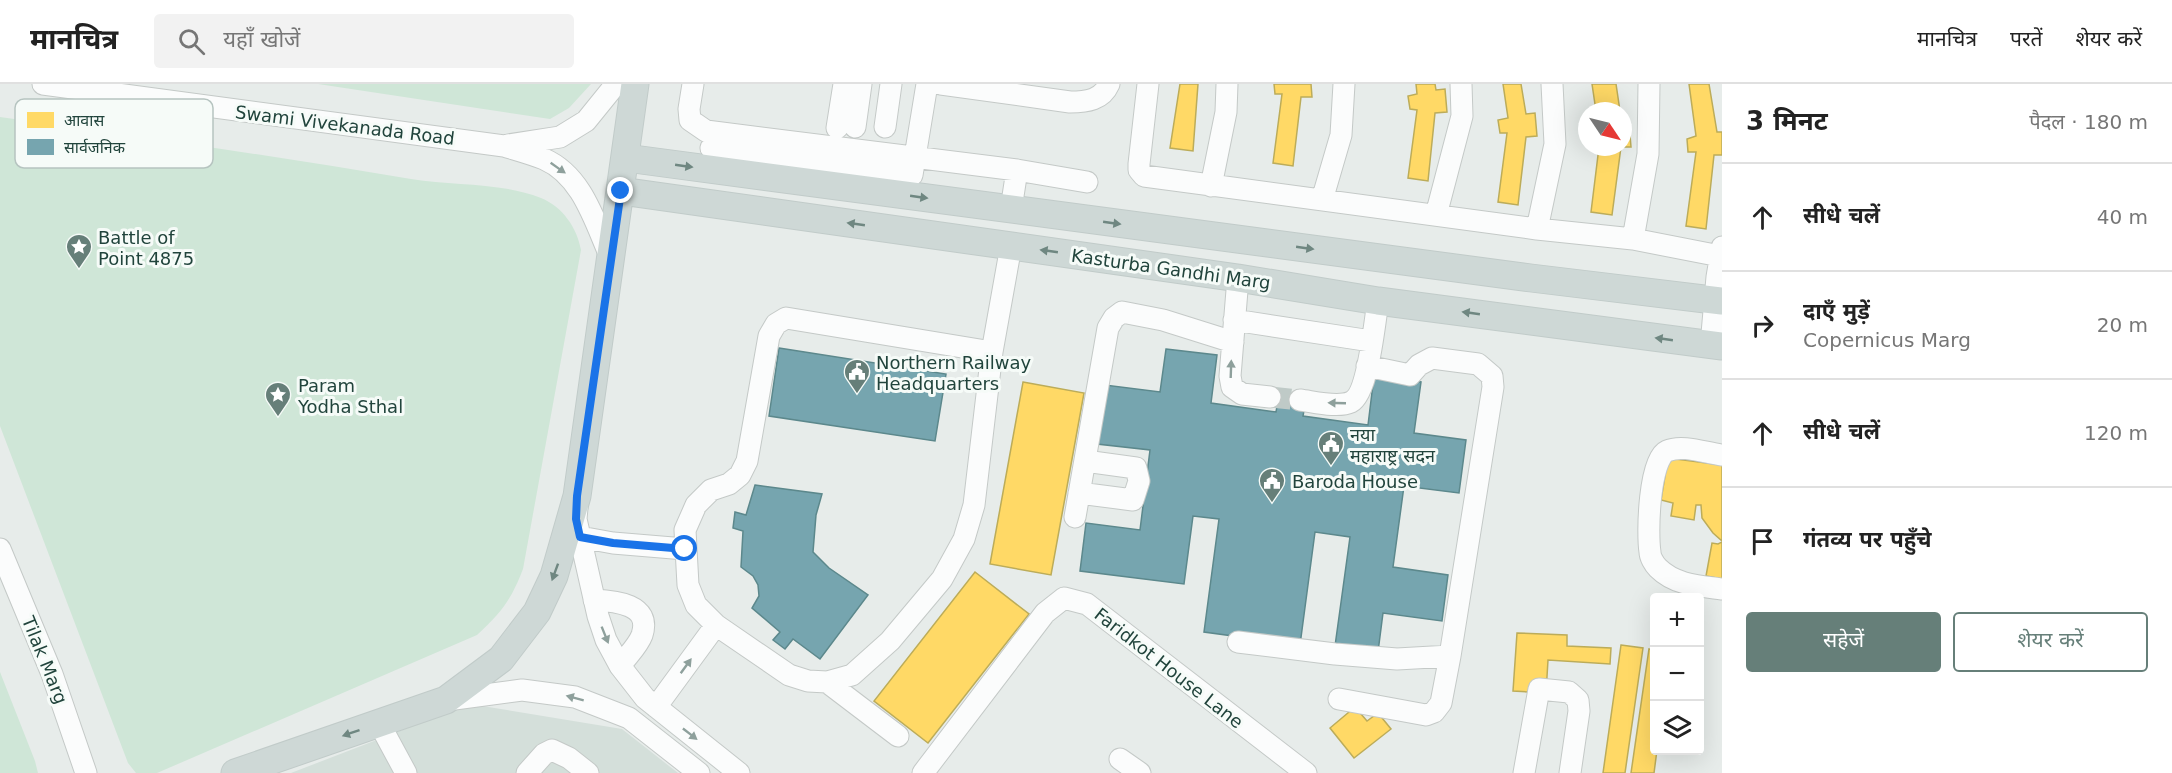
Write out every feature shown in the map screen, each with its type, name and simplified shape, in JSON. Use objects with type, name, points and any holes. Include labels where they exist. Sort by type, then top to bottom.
[{"type":"main road","points":[[235,773],[446,700],[501,659],[537,612],[554,576],[577,496],[635,84]]},
{"type":"main road","name":"Kasturba Gandhi Marg","points":[[626,158],[1719,301]]},
{"type":"main road","name":"Kasturba Gandhi Marg","points":[[621,191],[1238,278],[1378,301],[1717,346]]},
{"type":"street","name":"Swami Vivekanada Road","points":[[43,84],[155,99]]},
{"type":"street","points":[[504,146],[560,137],[586,121],[616,84]]},
{"type":"street","points":[[693,84],[689,109],[690,120],[706,131],[1017,170],[1087,182]]},
{"type":"street","points":[[832,84],[854,127]]},
{"type":"street","points":[[844,84],[854,127]]},
{"type":"street","points":[[854,127],[861,84]]},
{"type":"street","points":[[854,127],[875,84]]},
{"type":"street","points":[[854,127],[891,84]]},
{"type":"street","points":[[711,148],[912,176],[927,84]]},
{"type":"street","points":[[941,84],[972,86],[1070,102],[1089,102],[1099,97],[1109,84]]},
{"type":"street","points":[[1148,84],[1139,170],[1144,176],[1721,252],[1717,346]]},
{"type":"street","points":[[1211,186],[1226,112],[1227,84]]},
{"type":"street","points":[[1322,200],[1341,135],[1344,84]]},
{"type":"street","points":[[1436,215],[1462,116],[1461,84]]},
{"type":"street","points":[[1537,229],[1555,144],[1552,84]]},
{"type":"street","points":[[1633,239],[1648,154],[1648,84]]},
{"type":"street","name":"Swami Vivekanada Road","points":[[213,107],[504,146]]},
{"type":"street","points":[[504,146],[546,160],[568,175],[586,200],[611,258]]},
{"type":"street","points":[[1011,209],[1017,170]]},
{"type":"street","points":[[992,352],[786,318],[776,324],[769,336],[747,461],[740,475],[729,484],[711,490],[696,505],[685,530],[688,585],[696,605],[716,625],[789,675],[808,681],[827,682],[852,675],[890,641],[942,579],[964,539],[974,505],[992,352],[1011,246]]},
{"type":"street","points":[[1238,278],[1230,376],[1232,387],[1242,394],[1270,397]]},
{"type":"street","points":[[1300,400],[1344,405],[1354,401],[1360,392],[1367,366],[1378,301]]},
{"type":"street","points":[[1076,518],[1108,328],[1114,318],[1122,312],[1163,320],[1233,342]]},
{"type":"street","points":[[1234,320],[1371,341]]},
{"type":"street","points":[[1339,699],[1426,715],[1434,712],[1441,703],[1493,387],[1492,376],[1478,364],[1432,358],[1419,365],[1410,375],[1367,366]]},
{"type":"street","points":[[1722,455],[1677,449],[1666,451],[1661,456],[1656,469],[1649,512],[1650,554],[1657,567],[1669,577],[1682,583],[1722,589]]},
{"type":"street","points":[[1079,493],[1133,500],[1139,481],[1136,468],[1085,461]]},
{"type":"street","points":[[577,496],[576,519],[594,600],[606,640],[620,666],[650,702],[739,773]]},
{"type":"street","points":[[580,537],[613,543],[685,549]]},
{"type":"street","name":"Tilak Marg","points":[[0,549],[52,674],[86,773]]},
{"type":"street","name":"Faridkot House Lane","points":[[923,773],[1045,613],[1064,598],[1087,604],[1306,773]]},
{"type":"street","points":[[594,600],[629,604],[642,618],[641,636],[620,666]]},
{"type":"street","points":[[629,718],[650,702],[716,625]]},
{"type":"street","points":[[1238,642],[1397,659],[1450,656]]},
{"type":"street","points":[[827,682],[898,736]]},
{"type":"street","points":[[1524,773],[1539,689],[1569,692],[1578,700],[1579,711],[1570,773]]},
{"type":"street","points":[[446,700],[522,690],[555,693],[584,700],[629,718],[699,773]]},
{"type":"street","points":[[379,723],[406,773]]},
{"type":"street","points":[[527,773],[544,754],[552,750],[569,758],[588,773]]},
{"type":"street","points":[[1120,759],[1140,773]]},
{"type":"shaded area","points":[[470,704],[622,729],[678,773],[291,773]]},
{"type":"green space","points":[[318,84],[591,84],[569,108],[550,119]]},
{"type":"green space","points":[[0,117],[15,119],[15,168],[213,168],[213,147],[411,179],[493,187],[525,193],[541,198],[556,207],[568,219],[579,242],[581,250],[523,569],[505,605],[477,635],[157,773],[136,773],[128,763],[0,426]]},
{"type":"green space","points":[[0,672],[35,761],[38,773],[0,773]]},
{"type":"building: आवास","points":[[1180,84],[1198,84],[1193,151],[1170,148]]},
{"type":"building: आवास","points":[[1274,84],[1311,84],[1312,97],[1301,97],[1293,166],[1273,163],[1282,94],[1275,94]]},
{"type":"building: आवास","points":[[1416,84],[1435,84],[1436,90],[1445,89],[1447,112],[1435,113],[1428,181],[1408,178],[1417,110],[1410,109],[1408,96],[1417,94]]},
{"type":"building: आवास","points":[[1503,84],[1521,84],[1526,114],[1535,113],[1537,136],[1526,137],[1518,205],[1498,202],[1507,133],[1500,133],[1498,120],[1508,118]]},
{"type":"building: आवास","points":[[1592,84],[1616,84],[1619,102],[1595,102]]},
{"type":"building: आवास","points":[[1689,84],[1709,84],[1717,132],[1722,132],[1722,155],[1714,155],[1706,229],[1686,226],[1696,152],[1688,152],[1687,139],[1696,136]]},
{"type":"building: आवास","points":[[1598,156],[1620,156],[1612,215],[1591,212]]},
{"type":"building: आवास","points":[[1023,382],[1084,393],[1051,575],[990,564]]},
{"type":"building: आवास","points":[[1668,458],[1722,465],[1722,541],[1702,518],[1701,505],[1696,505],[1694,520],[1671,516],[1673,503],[1661,500]]},
{"type":"building: आवास","points":[[1722,542],[1722,579],[1706,576],[1712,543]]},
{"type":"building: आवास","points":[[975,572],[1029,614],[928,743],[874,701]]},
{"type":"building: आवास","points":[[1517,633],[1567,635],[1567,646],[1611,648],[1610,664],[1548,660],[1546,693],[1513,691]]},
{"type":"building: आवास","points":[[1621,645],[1643,648],[1625,773],[1603,773]]},
{"type":"building: आवास","points":[[1649,649],[1650,755],[1656,755],[1654,773],[1631,773]]},
{"type":"building: आवास","points":[[1355,707],[1367,721],[1378,713],[1391,729],[1354,758],[1330,728]]},
{"type":"building: सार्वजनिक","name":"Northern Railway Headquarters","points":[[779,348],[946,374],[935,441],[769,416]]},
{"type":"building: सार्वजनिक","name":"Baroda House","points":[[1166,349],[1217,355],[1211,403],[1276,412],[1278,401],[1305,405],[1303,416],[1368,425],[1374,376],[1421,382],[1414,433],[1466,440],[1459,493],[1404,486],[1393,567],[1448,575],[1442,621],[1383,613],[1378,652],[1335,646],[1350,537],[1315,532],[1300,645],[1204,632],[1219,519],[1193,516],[1184,584],[1080,571],[1086,523],[1140,530],[1150,450],[1097,444],[1105,385],[1160,392]]},
{"type":"building: सार्वजनिक","points":[[755,485],[822,494],[816,515],[813,552],[829,568],[868,595],[820,659],[793,639],[785,649],[773,640],[780,632],[752,608],[759,596],[758,585],[753,576],[741,567],[743,531],[733,528],[735,512],[746,515]]},
{"type":"tunnel","points":[[1270,397],[1300,400]]},
{"type":"place","name":"Battle of Point 4875","points":[[79,270]]},
{"type":"place","name":"Northern Railway Headquarters","points":[[857,395]]},
{"type":"place","name":"Param Yodha Sthal","points":[[278,418]]},
{"type":"place","name":"नया महाराष्ट्र सदन","points":[[1331,467]]},
{"type":"place","name":"Baroda House","points":[[1272,504]]},
{"type":"route","points":[[621,191],[577,496],[576,519],[580,537],[613,543],[685,549]]}]
